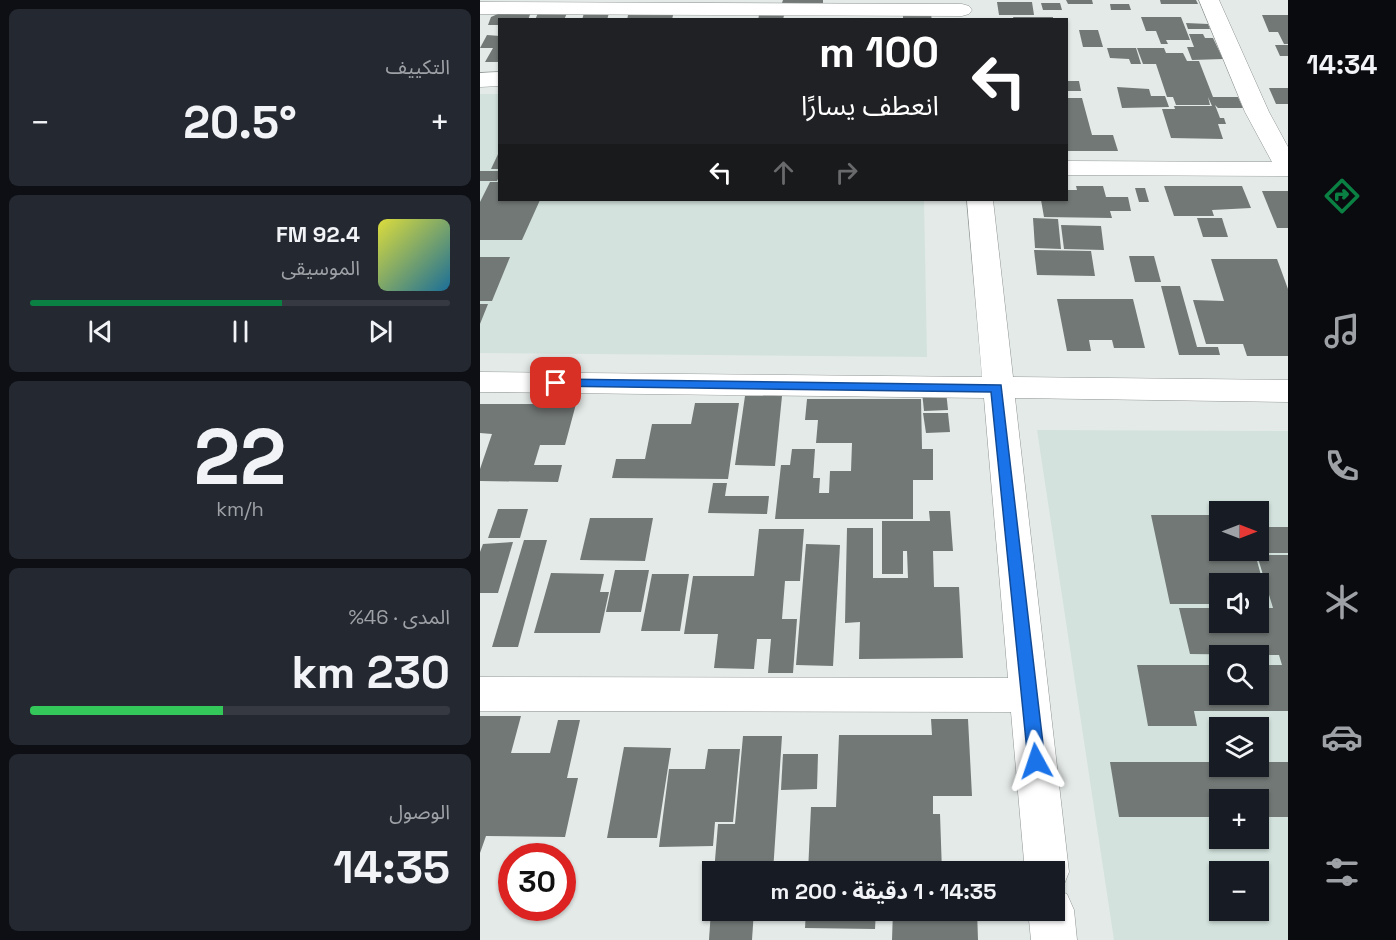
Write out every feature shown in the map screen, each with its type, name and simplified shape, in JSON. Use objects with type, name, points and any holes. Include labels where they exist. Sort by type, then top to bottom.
[{"type":"street","points":[[1068,168],[1288,169],[1257,112],[1209,0]]},
{"type":"street","points":[[480,8],[962,10]]},
{"type":"street","points":[[480,80],[498,79]]},
{"type":"street","points":[[980,201],[1046,861]]},
{"type":"street","points":[[480,382],[1288,391]]},
{"type":"street","points":[[480,694],[1030,695]]},
{"type":"street","points":[[1052,921],[1054,940]]},
{"type":"shaded area","points":[[480,94],[498,94],[498,201],[924,201],[927,357],[480,353]]},
{"type":"shaded area","points":[[1037,430],[1288,431],[1288,940],[1114,940]]},
{"type":"building","points":[[783,0],[823,0],[823,5],[782,3]]},
{"type":"building","points":[[1066,0],[1092,0],[1093,4],[1068,4]]},
{"type":"building","points":[[1160,0],[1196,0],[1198,4],[1161,4]]},
{"type":"building","points":[[997,2],[1032,2],[1034,15],[999,15]]},
{"type":"building","points":[[1041,3],[1060,3],[1062,10],[1043,10]]},
{"type":"building","points":[[1110,4],[1129,4],[1131,10],[1111,10]]},
{"type":"building","points":[[531,12],[529,18],[498,18],[498,25],[488,25],[491,17],[500,13]]},
{"type":"building","points":[[538,13],[567,13],[565,18],[536,18]]},
{"type":"building","points":[[584,13],[609,13],[608,18],[583,18]]},
{"type":"building","points":[[628,15],[673,15],[672,18],[627,18]]},
{"type":"building","points":[[759,15],[784,15],[783,18],[758,18]]},
{"type":"building","points":[[903,15],[931,15],[932,18],[903,18]]},
{"type":"building","points":[[1262,15],[1288,15],[1288,44],[1284,44],[1278,32],[1269,32]]},
{"type":"building","points":[[1013,17],[1053,17],[1053,18]]},
{"type":"building","points":[[1141,17],[1181,17],[1190,40],[1166,40],[1168,44],[1161,44],[1156,31],[1146,31]]},
{"type":"building","points":[[1186,23],[1208,24],[1210,29],[1188,29]]},
{"type":"building","points":[[1079,30],[1098,30],[1103,47],[1083,47]]},
{"type":"building","points":[[1189,34],[1203,34],[1205,38],[1213,38],[1223,59],[1192,60],[1187,47],[1194,47]]},
{"type":"building","points":[[487,35],[498,36],[498,62],[485,62],[493,48],[480,48]]},
{"type":"building","points":[[1275,45],[1288,45],[1288,56],[1280,56]]},
{"type":"building","points":[[1107,48],[1136,48],[1141,64],[1131,64],[1129,59],[1110,58]]},
{"type":"building","points":[[1137,48],[1164,48],[1166,53],[1183,53],[1187,61],[1199,61],[1213,97],[1238,97],[1243,108],[1218,108],[1215,105],[1220,118],[1224,118],[1226,124],[1218,124],[1223,139],[1171,138],[1162,109],[1175,109],[1174,106],[1212,106],[1208,97],[1210,105],[1176,105],[1173,97],[1167,97],[1156,64],[1143,64]]},
{"type":"building","points":[[1068,81],[1079,81],[1081,91],[1068,91]]},
{"type":"building","points":[[1117,87],[1149,89],[1151,96],[1165,96],[1169,107],[1122,108]]},
{"type":"building","points":[[1269,88],[1288,88],[1288,104],[1276,104]]},
{"type":"building","points":[[1068,98],[1082,98],[1092,135],[1113,135],[1118,151],[1068,151]]},
{"type":"building","points":[[498,154],[498,169],[491,169]]},
{"type":"building","points":[[480,171],[498,171],[497,181],[480,181]]},
{"type":"building","points":[[490,182],[498,182],[498,201],[540,201],[522,240],[480,240],[480,202]]},
{"type":"building","points":[[1076,186],[1103,186],[1106,197],[1128,197],[1131,211],[1110,211],[1112,218],[1044,217],[1041,201],[1068,201],[1068,190],[1077,190]]},
{"type":"building","points":[[1164,186],[1242,186],[1251,208],[1212,210],[1214,216],[1174,216]]},
{"type":"building","points":[[1135,188],[1145,188],[1149,202],[1139,202]]},
{"type":"building","points":[[1262,191],[1288,191],[1288,228],[1277,228]]},
{"type":"building","points":[[1033,218],[1058,219],[1061,249],[1035,248]]},
{"type":"building","points":[[1197,218],[1222,218],[1228,237],[1203,237]]},
{"type":"building","points":[[1061,225],[1101,226],[1104,250],[1064,249]]},
{"type":"building","points":[[1034,250],[1091,251],[1095,276],[1037,275]]},
{"type":"building","points":[[1129,256],[1154,256],[1161,282],[1135,282]]},
{"type":"building","points":[[480,257],[510,257],[492,301],[480,301]]},
{"type":"building","points":[[1211,259],[1277,259],[1288,289],[1288,356],[1247,356],[1243,344],[1206,344],[1193,300],[1224,301]]},
{"type":"building","points":[[1161,286],[1180,286],[1197,347],[1218,347],[1220,355],[1179,355]]},
{"type":"building","points":[[1057,299],[1133,299],[1145,348],[1114,348],[1112,340],[1089,340],[1091,351],[1067,351]]},
{"type":"building","points":[[480,304],[488,304],[480,324]]},
{"type":"building","points":[[946,391],[948,410],[924,411],[922,392]]},
{"type":"building","points":[[745,396],[782,396],[775,466],[735,465]]},
{"type":"building","points":[[807,399],[921,399],[922,449],[933,449],[933,480],[913,480],[913,519],[775,519],[781,465],[790,465],[792,449],[815,449],[813,478],[820,478],[819,493],[829,493],[830,471],[851,471],[852,443],[816,443],[818,420],[805,420]]},
{"type":"building","points":[[695,403],[739,403],[728,479],[612,478],[616,459],[645,459],[652,424],[691,424]]},
{"type":"building","points":[[480,404],[576,404],[565,445],[540,445],[534,465],[562,465],[558,482],[480,481],[480,469],[492,434],[480,433]]},
{"type":"building","points":[[923,413],[948,413],[950,432],[926,433]]},
{"type":"building","points":[[713,483],[727,483],[725,496],[769,496],[767,514],[708,513]]},
{"type":"building","points":[[498,509],[528,509],[520,538],[488,538]]},
{"type":"building","points":[[929,511],[950,511],[953,551],[933,551],[934,587],[959,587],[963,658],[859,659],[860,622],[845,623],[847,528],[873,528],[873,578],[908,578],[907,551],[903,551],[903,574],[882,574],[882,521],[930,521]]},
{"type":"building","points":[[1151,515],[1209,515],[1209,561],[1257,561],[1260,573],[1209,573],[1209,604],[1170,604]]},
{"type":"building","points":[[590,518],[653,518],[645,561],[580,560]]},
{"type":"building","points":[[1269,527],[1288,527],[1288,553],[1269,553]]},
{"type":"building","points":[[759,529],[804,529],[800,581],[785,581],[782,619],[797,619],[793,673],[768,673],[771,639],[757,639],[754,669],[714,668],[718,634],[684,634],[693,576],[754,576]]},
{"type":"building","points":[[524,540],[547,540],[518,647],[492,647]]},
{"type":"building","points":[[513,542],[498,593],[480,593],[480,552],[483,544]]},
{"type":"building","points":[[806,544],[840,545],[833,666],[796,665]]},
{"type":"building","points":[[1269,555],[1288,555],[1288,711],[1194,711],[1197,726],[1148,726],[1137,665],[1209,665],[1209,705],[1269,705],[1269,665],[1282,665],[1279,655],[1269,655],[1269,645],[1209,645],[1209,654],[1190,654],[1179,608],[1209,608],[1209,633],[1269,633],[1269,608],[1273,608],[1269,595],[1269,573],[1262,573],[1259,561],[1269,561]]},
{"type":"building","points":[[615,570],[649,570],[641,612],[606,612]]},
{"type":"building","points":[[551,573],[604,574],[600,592],[609,592],[600,633],[534,633]]},
{"type":"building","points":[[652,574],[689,574],[680,631],[641,631]]},
{"type":"building","points":[[480,716],[521,716],[511,753],[550,753],[558,720],[580,720],[567,778],[578,778],[565,837],[486,836],[480,853]]},
{"type":"building","points":[[931,719],[968,719],[972,796],[933,796],[933,814],[940,814],[942,861],[809,861],[811,807],[836,807],[839,735],[932,735]]},
{"type":"building","points":[[743,736],[782,736],[774,861],[715,861],[718,824],[735,824]]},
{"type":"building","points":[[624,747],[671,748],[657,838],[607,838]]},
{"type":"building","points":[[708,749],[740,749],[733,822],[715,822],[713,846],[659,847],[669,769],[705,769]]},
{"type":"building","points":[[783,754],[818,754],[817,789],[781,790]]},
{"type":"building","points":[[1110,762],[1209,762],[1209,777],[1269,777],[1269,762],[1288,762],[1288,817],[1269,817],[1269,789],[1209,789],[1209,817],[1119,817]]},
{"type":"building","points":[[710,921],[753,921],[752,940],[709,940]]},
{"type":"building","points":[[805,921],[875,921],[875,929],[805,928]]},
{"type":"building","points":[[893,921],[977,921],[978,940],[892,940]]},
{"type":"route","points":[[556,383],[997,388],[1036,761]]}]
